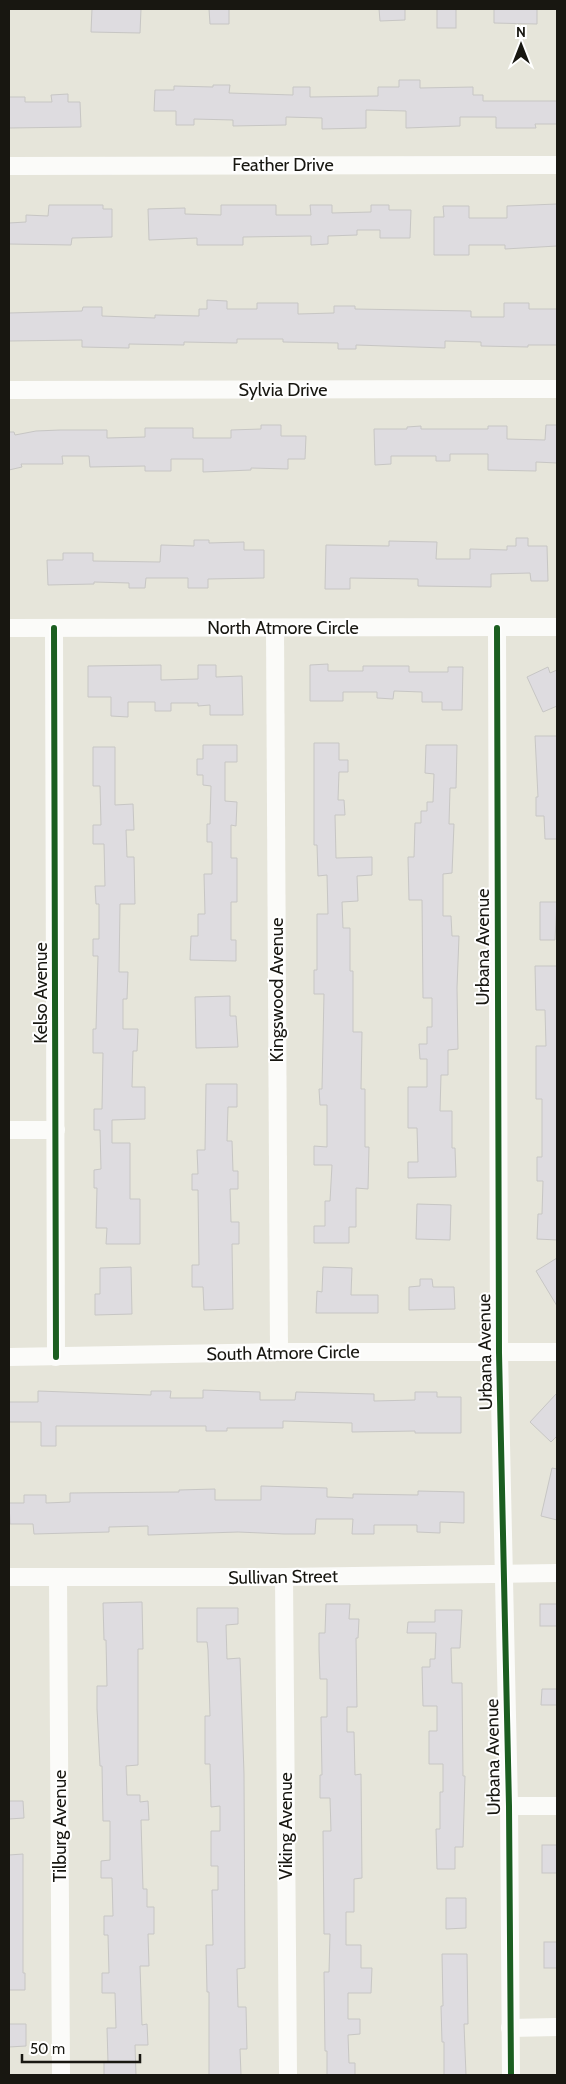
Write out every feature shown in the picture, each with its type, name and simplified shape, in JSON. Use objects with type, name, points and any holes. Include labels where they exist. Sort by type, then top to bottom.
[{"type":"street","name":"Feather Drive","points":[[9,166],[557,164]]},
{"type":"street","name":"Sylvia Drive","points":[[9,390],[557,389]]},
{"type":"street","name":"North Atmore Circle","points":[[9,628],[557,627]]},
{"type":"street","name":"Kelso Avenue","points":[[54,628],[56,1357]]},
{"type":"street","name":"Kingswood Avenue","points":[[275,628],[279,1352]]},
{"type":"street","name":"Urbana Avenue","points":[[497,628],[500,1353],[509,1806],[511,2075]]},
{"type":"street","points":[[9,1130],[56,1130]]},
{"type":"street","name":"South Atmore Circle","points":[[9,1357],[279,1352],[557,1352]]},
{"type":"street","name":"Sullivan Street","points":[[9,1577],[284,1577],[557,1573]]},
{"type":"street","name":"Tilburg Avenue","points":[[58,1577],[61,2075]]},
{"type":"street","name":"Viking Avenue","points":[[284,1577],[288,2075]]},
{"type":"street","points":[[509,1806],[557,1806]]},
{"type":"street","points":[[510,2028],[557,2027]]},
{"type":"building","points":[[92,9],[141,9],[140,33],[91,32]]},
{"type":"building","points":[[209,9],[229,9],[229,24],[210,24]]},
{"type":"building","points":[[379,9],[405,9],[405,20],[380,21]]},
{"type":"building","points":[[437,9],[456,9],[456,28],[437,28]]},
{"type":"building","points":[[494,9],[537,9],[537,24],[494,23]]},
{"type":"building","points":[[399,80],[420,80],[420,88],[473,87],[473,95],[483,95],[483,101],[557,101],[557,124],[535,124],[536,128],[496,128],[496,117],[460,117],[460,126],[406,128],[406,111],[366,110],[366,128],[322,129],[322,118],[286,117],[286,125],[233,126],[233,120],[194,119],[194,125],[176,125],[176,111],[154,111],[155,90],[174,90],[174,86],[213,87],[213,85],[230,85],[229,93],[293,95],[293,87],[310,87],[310,97],[378,96],[378,87],[399,87]]},
{"type":"building","points":[[68,94],[68,102],[80,102],[81,127],[9,128],[9,97],[25,97],[25,102],[52,102],[51,95]]},
{"type":"building","points":[[557,204],[557,246],[505,249],[505,245],[469,245],[469,255],[434,255],[434,217],[444,217],[443,206],[469,206],[469,218],[507,218],[507,206]]},
{"type":"building","points":[[49,205],[103,205],[103,209],[112,209],[112,237],[72,238],[71,245],[9,244],[9,223],[26,222],[26,215],[48,216]]},
{"type":"building","points":[[221,205],[276,205],[276,215],[311,215],[310,205],[332,205],[332,213],[371,212],[371,205],[389,205],[389,210],[411,210],[410,238],[380,238],[380,230],[357,230],[357,235],[328,236],[328,244],[311,245],[311,236],[243,237],[243,245],[197,245],[197,238],[149,240],[148,209],[185,208],[185,214],[221,215]]},
{"type":"building","points":[[207,300],[227,301],[227,309],[257,309],[257,303],[298,303],[298,314],[334,313],[334,306],[355,306],[355,309],[471,311],[471,317],[504,317],[504,303],[529,303],[529,309],[557,309],[557,345],[528,345],[528,347],[481,346],[481,342],[445,341],[445,348],[356,345],[356,349],[338,349],[338,343],[283,342],[283,339],[237,339],[237,343],[184,342],[184,345],[129,344],[129,348],[82,347],[82,340],[9,341],[9,313],[82,311],[83,307],[102,307],[102,316],[155,318],[155,315],[199,316],[199,309],[207,309]]},
{"type":"building","points":[[261,425],[281,425],[281,436],[306,436],[305,459],[288,459],[288,469],[251,468],[251,470],[203,472],[203,459],[171,459],[171,471],[145,471],[145,466],[90,467],[89,456],[62,456],[63,464],[21,464],[22,467],[9,470],[9,432],[14,432],[15,435],[36,431],[107,430],[107,438],[145,437],[145,428],[193,428],[193,438],[231,438],[231,430],[261,429]]},
{"type":"building","points":[[546,425],[557,425],[557,463],[536,462],[536,471],[488,470],[488,454],[450,454],[450,461],[436,461],[436,456],[391,456],[391,464],[375,465],[374,429],[407,429],[407,427],[421,426],[421,429],[488,429],[488,426],[507,426],[507,439],[545,440]]},
{"type":"building","points":[[516,538],[528,538],[528,546],[547,546],[548,581],[531,581],[530,573],[491,574],[491,587],[418,586],[418,579],[350,578],[350,589],[325,589],[326,545],[389,546],[389,541],[437,542],[436,559],[470,559],[470,549],[507,550],[507,546],[516,546]]},
{"type":"building","points":[[194,540],[209,540],[209,543],[244,542],[244,550],[264,550],[264,578],[208,579],[208,588],[188,588],[188,578],[146,578],[145,588],[129,588],[129,583],[94,582],[94,584],[48,585],[47,560],[63,560],[63,553],[93,553],[93,561],[160,562],[161,545],[194,546]]},
{"type":"building","points":[[328,664],[328,671],[363,671],[363,666],[409,666],[409,672],[448,672],[448,667],[463,667],[462,710],[442,710],[442,702],[422,702],[422,692],[394,691],[393,699],[377,698],[377,692],[343,692],[343,701],[310,701],[310,665]]},
{"type":"building","points":[[161,665],[161,680],[198,679],[198,665],[216,665],[216,677],[242,676],[243,715],[210,715],[210,705],[198,706],[198,703],[171,703],[171,711],[155,711],[155,702],[128,702],[128,717],[111,716],[111,697],[88,697],[88,666]]},
{"type":"building","points":[[548,667],[550,673],[557,670],[557,706],[543,712],[527,677]]},
{"type":"building","points":[[535,736],[557,736],[557,839],[545,839],[544,816],[536,816],[536,797],[538,797]]},
{"type":"building","points":[[314,743],[339,743],[339,760],[348,760],[348,772],[339,772],[338,800],[344,800],[345,815],[335,815],[336,858],[372,857],[372,875],[357,876],[358,901],[342,902],[343,928],[350,928],[350,971],[353,971],[353,1032],[362,1032],[361,1089],[365,1089],[365,1147],[369,1147],[368,1189],[356,1188],[356,1227],[349,1227],[349,1243],[314,1243],[314,1226],[325,1226],[325,1201],[330,1201],[332,1165],[314,1165],[314,1146],[327,1147],[327,1105],[320,1105],[319,1089],[322,1089],[324,994],[314,994],[314,970],[317,970],[317,914],[328,914],[327,875],[318,876],[317,845],[314,845]]},
{"type":"building","points":[[203,745],[237,745],[237,762],[225,762],[225,801],[237,802],[236,826],[231,825],[231,858],[237,858],[237,902],[231,902],[231,940],[236,940],[236,961],[190,960],[191,936],[198,936],[198,914],[205,914],[204,874],[212,874],[212,842],[207,842],[207,824],[210,824],[211,786],[203,785],[203,775],[197,775],[197,759],[203,759]]},
{"type":"building","points":[[426,745],[457,745],[456,788],[450,788],[449,824],[454,824],[452,873],[443,874],[443,916],[451,916],[452,936],[459,936],[457,988],[458,1049],[448,1050],[448,1075],[441,1075],[440,1111],[452,1111],[452,1148],[455,1148],[456,1177],[408,1178],[408,1162],[418,1162],[417,1128],[408,1128],[408,1087],[427,1087],[427,1059],[420,1059],[419,1044],[427,1044],[427,1027],[432,1027],[432,998],[423,998],[422,900],[409,900],[408,857],[414,857],[415,823],[421,823],[421,811],[427,811],[427,802],[433,802],[434,774],[425,773]]},
{"type":"building","points":[[93,747],[115,747],[115,805],[133,804],[134,830],[126,830],[127,857],[134,857],[135,904],[120,904],[119,972],[128,972],[127,999],[123,999],[123,1029],[138,1029],[137,1051],[133,1051],[132,1087],[145,1087],[145,1119],[112,1120],[112,1143],[130,1143],[130,1199],[140,1199],[140,1244],[106,1244],[107,1228],[96,1228],[97,1188],[94,1188],[94,1170],[101,1169],[100,1130],[94,1130],[94,1109],[102,1109],[103,1053],[93,1053],[93,1029],[96,1029],[98,956],[93,956],[93,939],[99,939],[99,904],[96,904],[95,886],[105,886],[104,844],[93,844],[93,825],[101,825],[100,786],[93,786]]},
{"type":"building","points":[[540,902],[557,902],[555,940],[540,940]]},
{"type":"building","points":[[535,966],[557,966],[557,1240],[537,1239],[538,1214],[542,1214],[543,1181],[537,1181],[537,1157],[542,1157],[542,1099],[536,1099],[536,1046],[546,1046],[545,1010],[536,1010]]},
{"type":"building","points":[[230,996],[230,1016],[236,1016],[238,1047],[196,1048],[195,997]]},
{"type":"building","points":[[206,1084],[237,1084],[237,1107],[228,1107],[227,1141],[232,1141],[233,1171],[238,1171],[238,1189],[230,1189],[231,1222],[239,1222],[239,1244],[232,1244],[233,1309],[204,1310],[203,1287],[192,1287],[192,1265],[199,1265],[198,1190],[192,1190],[192,1174],[198,1174],[197,1150],[205,1150]]},
{"type":"building","points":[[417,1204],[451,1205],[450,1240],[416,1239]]},
{"type":"building","points":[[557,1258],[557,1306],[536,1271]]},
{"type":"building","points":[[131,1267],[132,1314],[95,1315],[95,1294],[100,1294],[100,1268]]},
{"type":"building","points":[[323,1267],[352,1268],[351,1295],[378,1295],[378,1313],[316,1313],[317,1291],[322,1292]]},
{"type":"building","points":[[420,1279],[432,1279],[433,1287],[454,1287],[455,1309],[409,1310],[409,1287],[420,1286]]},
{"type":"building","points":[[203,1390],[260,1392],[260,1400],[295,1400],[296,1392],[374,1394],[374,1401],[415,1400],[415,1392],[437,1392],[437,1397],[461,1397],[461,1433],[415,1433],[415,1431],[352,1432],[352,1423],[283,1421],[283,1428],[227,1428],[227,1431],[206,1431],[206,1426],[56,1426],[56,1446],[41,1446],[41,1422],[9,1422],[9,1402],[38,1402],[38,1391],[151,1395],[151,1391],[171,1391],[170,1398],[203,1398]]},
{"type":"building","points":[[557,1393],[557,1436],[551,1442],[530,1422]]},
{"type":"building","points":[[552,1468],[557,1469],[557,1520],[541,1516]]},
{"type":"building","points":[[261,1486],[327,1488],[327,1497],[353,1498],[353,1494],[418,1495],[418,1491],[464,1492],[464,1523],[440,1522],[440,1533],[417,1532],[417,1525],[374,1525],[374,1534],[352,1534],[353,1519],[316,1519],[315,1534],[238,1532],[148,1535],[148,1526],[109,1527],[109,1532],[34,1534],[33,1524],[10,1524],[9,1503],[24,1503],[24,1495],[46,1495],[46,1503],[70,1502],[70,1493],[179,1492],[179,1490],[215,1489],[215,1500],[261,1500]]},
{"type":"building","points":[[142,1602],[143,1649],[138,1649],[138,1765],[126,1766],[127,1795],[140,1795],[140,1802],[148,1801],[149,1820],[141,1820],[143,1889],[147,1889],[147,1907],[154,1907],[154,1934],[148,1934],[149,1966],[140,1966],[142,2025],[147,2024],[148,2045],[135,2045],[136,2075],[104,2075],[104,2062],[108,2062],[107,2028],[116,2028],[115,1993],[102,1993],[102,1973],[109,1973],[108,1935],[104,1935],[104,1916],[113,1916],[112,1878],[101,1878],[101,1861],[110,1860],[110,1821],[103,1821],[102,1766],[100,1766],[97,1709],[97,1686],[107,1686],[103,1603]]},
{"type":"building","points":[[326,1604],[350,1604],[349,1619],[359,1619],[358,1638],[356,1638],[357,1707],[347,1707],[347,1732],[354,1732],[355,1775],[361,1774],[362,1878],[354,1879],[354,1912],[346,1912],[346,1945],[361,1945],[361,1968],[372,1968],[371,1993],[348,1993],[348,2019],[360,2019],[360,2034],[348,2035],[349,2063],[355,2063],[355,2075],[327,2075],[327,2051],[325,2051],[324,1972],[329,1972],[330,1934],[324,1934],[323,1831],[331,1831],[330,1798],[320,1798],[320,1775],[322,1775],[321,1717],[327,1717],[327,1679],[320,1679],[319,1633],[325,1633]]},
{"type":"building","points":[[540,1604],[557,1604],[557,1626],[540,1626]]},
{"type":"building","points":[[197,1608],[238,1608],[238,1624],[226,1625],[227,1659],[240,1658],[244,1774],[245,1968],[237,1969],[238,2007],[246,2007],[247,2049],[240,2049],[241,2075],[209,2075],[209,1992],[207,1992],[206,1945],[213,1945],[212,1890],[218,1890],[218,1866],[211,1866],[211,1831],[220,1831],[220,1806],[211,1807],[210,1764],[205,1764],[205,1716],[210,1716],[208,1650],[207,1642],[197,1642]]},
{"type":"building","points":[[435,1610],[462,1610],[460,1648],[451,1648],[452,1683],[462,1683],[463,1776],[465,1776],[463,1847],[455,1847],[455,1869],[437,1869],[436,1829],[440,1829],[440,1792],[443,1792],[443,1764],[429,1764],[429,1731],[437,1731],[437,1706],[423,1706],[422,1667],[430,1667],[430,1659],[435,1659],[436,1633],[407,1633],[408,1622],[435,1622]]},
{"type":"building","points":[[542,1689],[557,1689],[557,1705],[541,1705]]},
{"type":"building","points":[[9,1801],[23,1801],[24,1818],[9,1819]]},
{"type":"building","points":[[542,1845],[557,1845],[557,1873],[542,1873]]},
{"type":"building","points":[[23,1854],[23,1973],[25,1973],[25,1990],[9,1990],[9,1855]]},
{"type":"building","points":[[446,1898],[466,1898],[466,1928],[446,1929]]},
{"type":"building","points":[[544,1942],[557,1942],[557,1968],[544,1968]]},
{"type":"building","points":[[442,1954],[467,1954],[468,2024],[464,2024],[466,2075],[444,2075],[441,2006],[443,2006]]},
{"type":"building","points":[[9,2024],[26,2024],[26,2046],[9,2047]]},
{"type":"cycle path","points":[[54,628],[56,1357]]},
{"type":"cycle path","points":[[497,628],[499,1353],[509,1806],[511,2075]]}]
